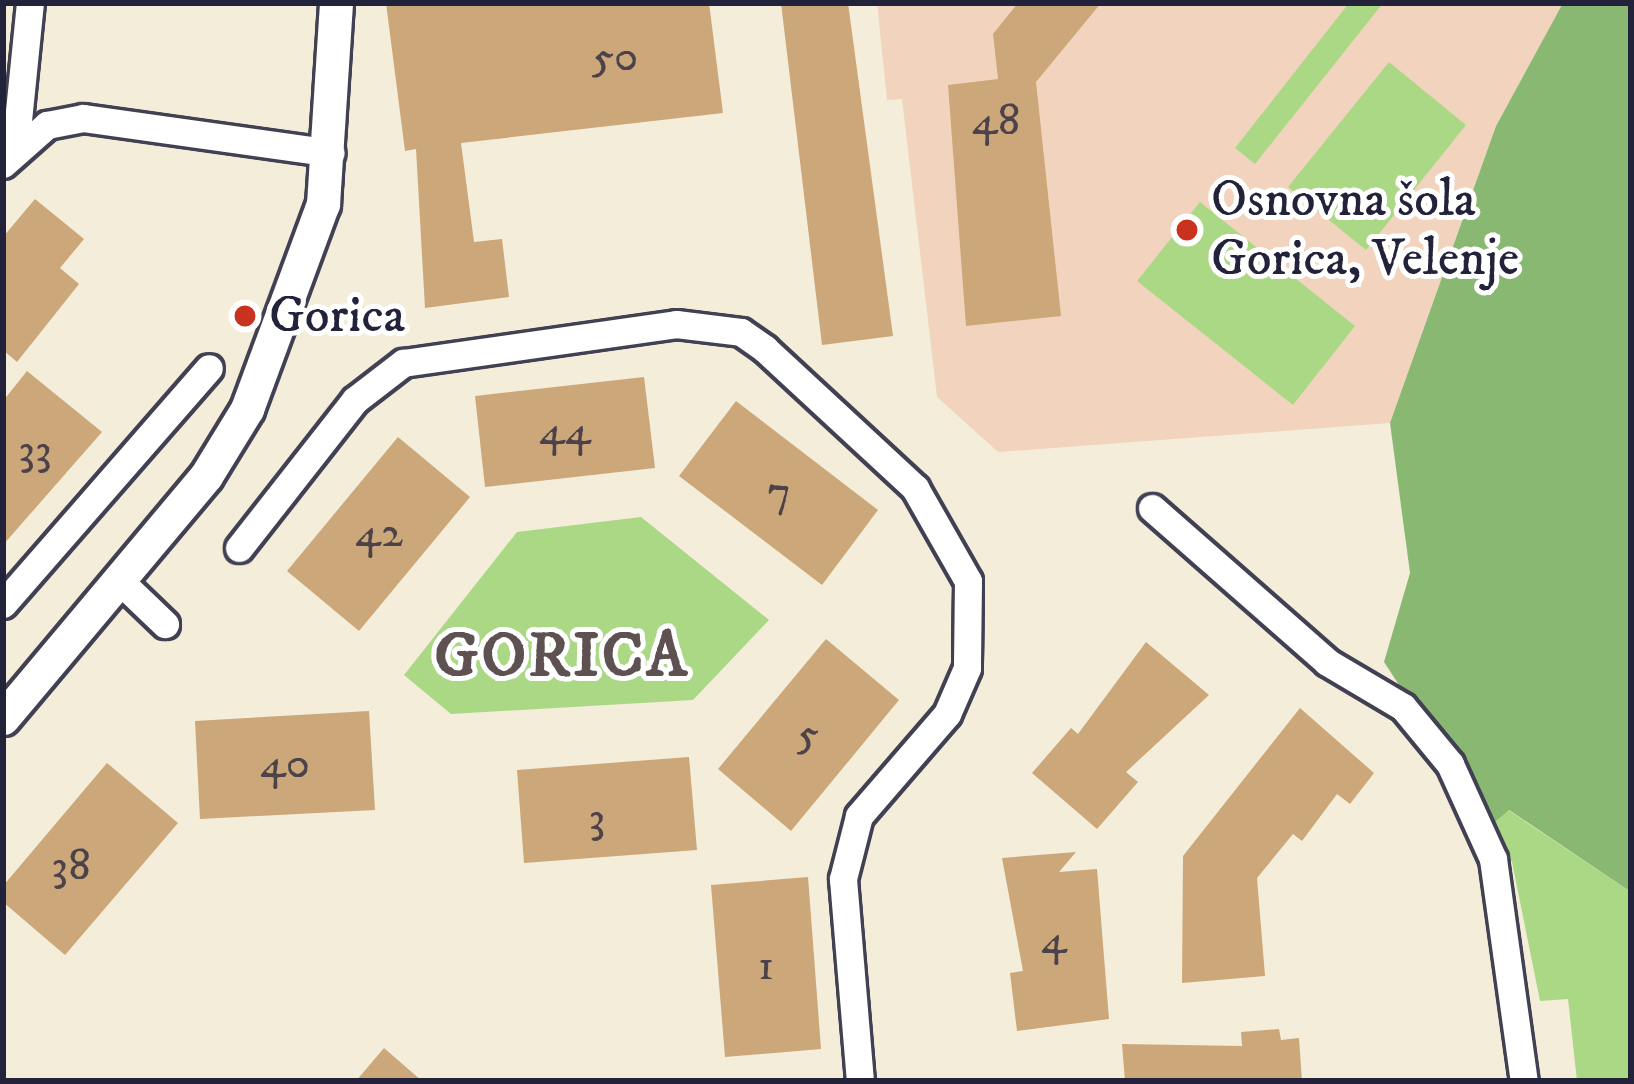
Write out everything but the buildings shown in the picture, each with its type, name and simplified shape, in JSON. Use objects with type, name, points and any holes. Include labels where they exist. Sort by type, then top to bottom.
[{"type":"street","points":[[9,157],[30,3]]},
{"type":"street","points":[[3,718],[121,582],[247,410],[292,307],[331,152],[336,3]]},
{"type":"street","points":[[9,157],[46,125],[83,118],[331,152]]},
{"type":"street","points":[[239,548],[355,400],[403,363],[676,324],[741,332],[915,488],[968,581],[974,634],[947,714],[854,837],[843,879],[858,1076]]},
{"type":"street","points":[[3,604],[209,368]]},
{"type":"street","points":[[1152,508],[1327,662],[1403,707],[1450,764],[1493,859],[1524,1081]]},
{"type":"street","points":[[121,582],[165,624]]},
{"type":"shaded area","name":"Osnovna šola Gorica, Velenje","points":[[877,3],[1563,3],[1496,126],[1390,423],[998,452],[937,397],[902,99],[887,100]]},
{"type":"green space","points":[[1349,3],[1383,3],[1255,164],[1235,148]]},
{"type":"green space","points":[[1563,3],[1631,3],[1631,892],[1509,810],[1491,825],[1384,662],[1410,573],[1390,423],[1496,126]]},
{"type":"green space","points":[[1389,62],[1466,125],[1366,250],[1288,187]]},
{"type":"green space","points":[[1200,202],[1355,326],[1293,405],[1137,281]]},
{"type":"green space","points":[[641,517],[769,620],[693,700],[451,714],[404,675],[517,532]]},
{"type":"green space","points":[[1508,810],[1631,892],[1631,1081],[1577,1081],[1568,999],[1540,1001],[1512,862],[1491,825]]},
{"type":"place","name":"Osnovna šola Gorica, Velenje","points":[[1187,230]]},
{"type":"place","name":"Gorica","points":[[245,316]]},
{"type":"district","name":"GORICA","points":[[562,657]]}]
